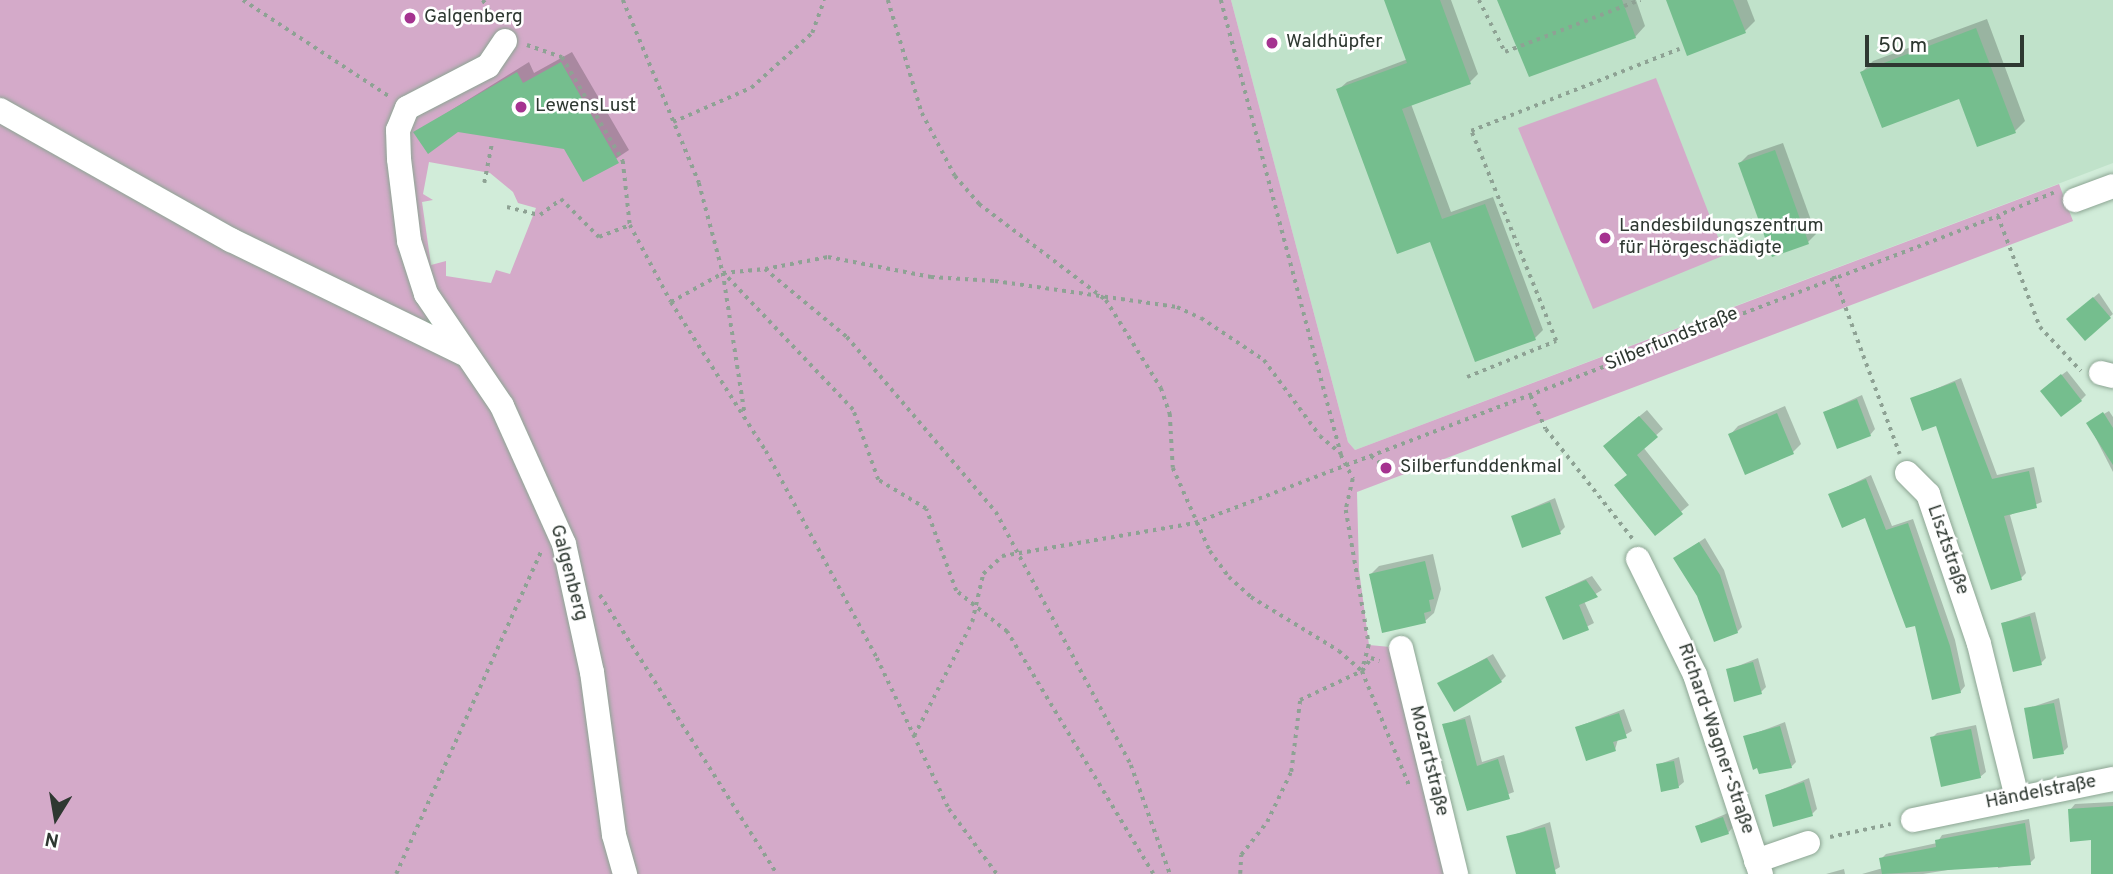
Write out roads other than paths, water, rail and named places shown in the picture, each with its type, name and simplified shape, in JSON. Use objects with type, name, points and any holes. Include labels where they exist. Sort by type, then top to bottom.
[{"type":"street","points":[[463,353],[426,294],[410,241],[399,159],[398,130],[407,108],[488,66],[505,41]]},
{"type":"street","name":"Galgenberg","points":[[0,110],[40,136],[277,264],[463,353],[509,417],[564,544],[592,672],[614,835],[625,874]]},
{"type":"street","points":[[2066,196],[2113,186]]},
{"type":"street","name":"Lisztstraße","points":[[1907,472],[1928,494],[1979,644],[2017,798]]},
{"type":"street","name":"Richard-Wagner-Straße","points":[[1638,559],[1695,676],[1758,867]]},
{"type":"street","name":"Mozartstraße","points":[[1401,648],[1456,874]]},
{"type":"street","name":"Händelstraße","points":[[1913,820],[2113,779]]},
{"type":"street","points":[[1758,867],[1808,843]]},
{"type":"place","name":"Galgenberg","points":[[410,18]]},
{"type":"place","name":"Waldhüpfer","points":[[1272,43]]},
{"type":"place","name":"LewensLust","points":[[521,107]]},
{"type":"place","name":"Landesbildungszentrum für Hörgeschädigte","points":[[1605,238]]},
{"type":"place","name":"Silberfunddenkmal","points":[[1386,468]]}]
